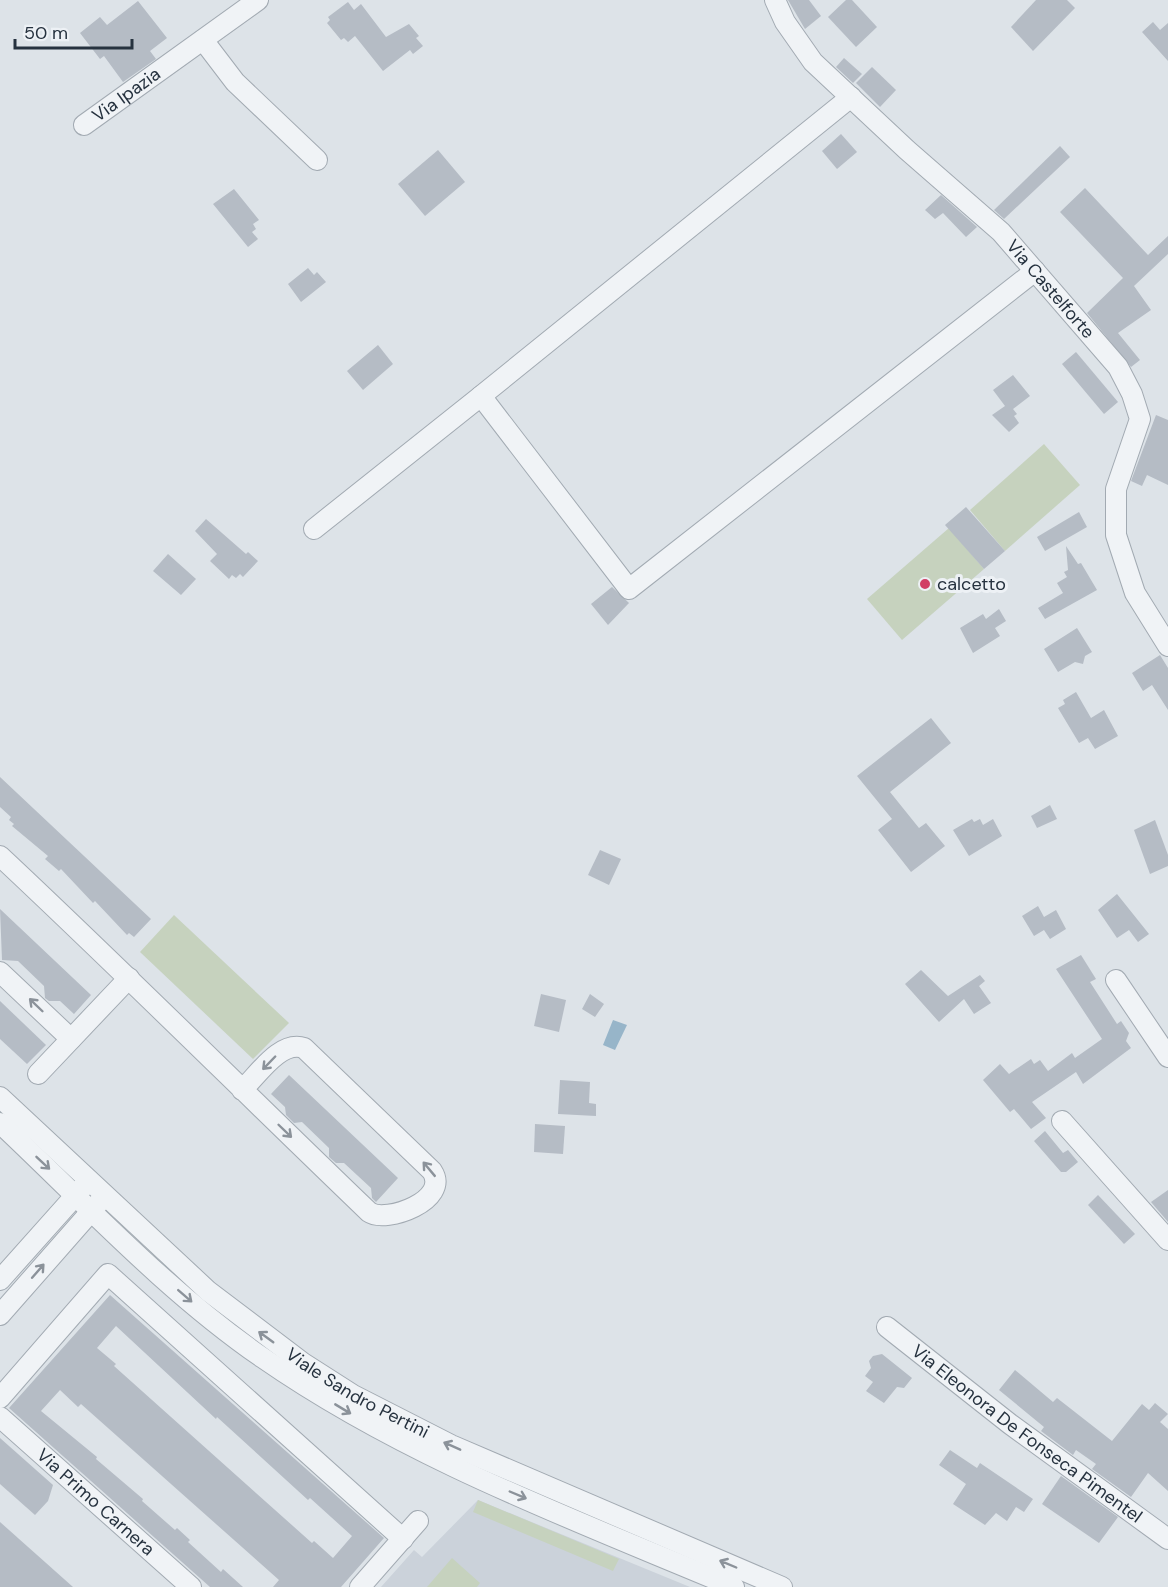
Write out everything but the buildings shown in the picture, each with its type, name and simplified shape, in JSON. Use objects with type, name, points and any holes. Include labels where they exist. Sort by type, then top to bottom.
[{"type":"street","name":"Via Ipazia","points":[[84,125],[258,0]]},
{"type":"street","name":"Via Castelforte","points":[[775,0],[785,22],[813,62],[1001,232],[1118,367],[1132,394],[1140,419],[1116,489],[1116,535],[1135,593],[1168,646]]},
{"type":"street","points":[[203,40],[235,82],[317,160]]},
{"type":"street","points":[[314,529],[851,97]]},
{"type":"street","points":[[481,396],[629,589],[1035,271]]},
{"type":"street","points":[[0,856],[129,978],[243,1090],[375,1216],[388,1216],[424,1201],[433,1193],[436,1180],[432,1171],[304,1048],[296,1046],[281,1051],[243,1090]]},
{"type":"street","points":[[0,972],[71,1039]]},
{"type":"street","points":[[38,1074],[129,978]]},
{"type":"street","points":[[1116,980],[1168,1056]]},
{"type":"street","name":"Viale Sandro Pertini","points":[[0,1097],[83,1188]]},
{"type":"street","points":[[1062,1121],[1168,1240]]},
{"type":"street","name":"Viale Sandro Pertini","points":[[0,1123],[208,1291],[294,1357],[353,1395],[451,1445],[782,1587]]},
{"type":"street","points":[[0,1280],[83,1188]]},
{"type":"street","points":[[0,1315],[99,1202]]},
{"type":"street","name":"Viale Sandro Pertini","points":[[99,1202],[184,1296],[222,1328],[307,1387],[367,1423],[489,1483],[734,1587]]},
{"type":"street","points":[[0,1398],[108,1274],[403,1539]]},
{"type":"street","name":"Via Eleonora De Fonseca Pimentel","points":[[887,1327],[1010,1424],[1168,1539]]},
{"type":"street","name":"Via Primo Carnera","points":[[0,1417],[191,1587]]},
{"type":"street","points":[[360,1587],[418,1521]]},
{"type":"shaded area","points":[[478,1500],[690,1587],[381,1587],[414,1550],[422,1557]]},
{"type":"green space","name":"calcetto","points":[[1044,444],[1080,485],[1005,551],[970,510]]},
{"type":"green space","name":"calcetto","points":[[949,528],[984,569],[902,640],[867,599]]},
{"type":"green space","points":[[174,915],[289,1023],[253,1059],[140,952]]},
{"type":"green space","points":[[478,1500],[619,1559],[613,1571],[473,1512]]},
{"type":"green space","points":[[452,1558],[480,1583],[477,1587],[427,1587]]},
{"type":"water","points":[[613,1020],[627,1025],[615,1050],[603,1045]]},
{"type":"place","name":"calcetto","points":[[925,584]]}]
